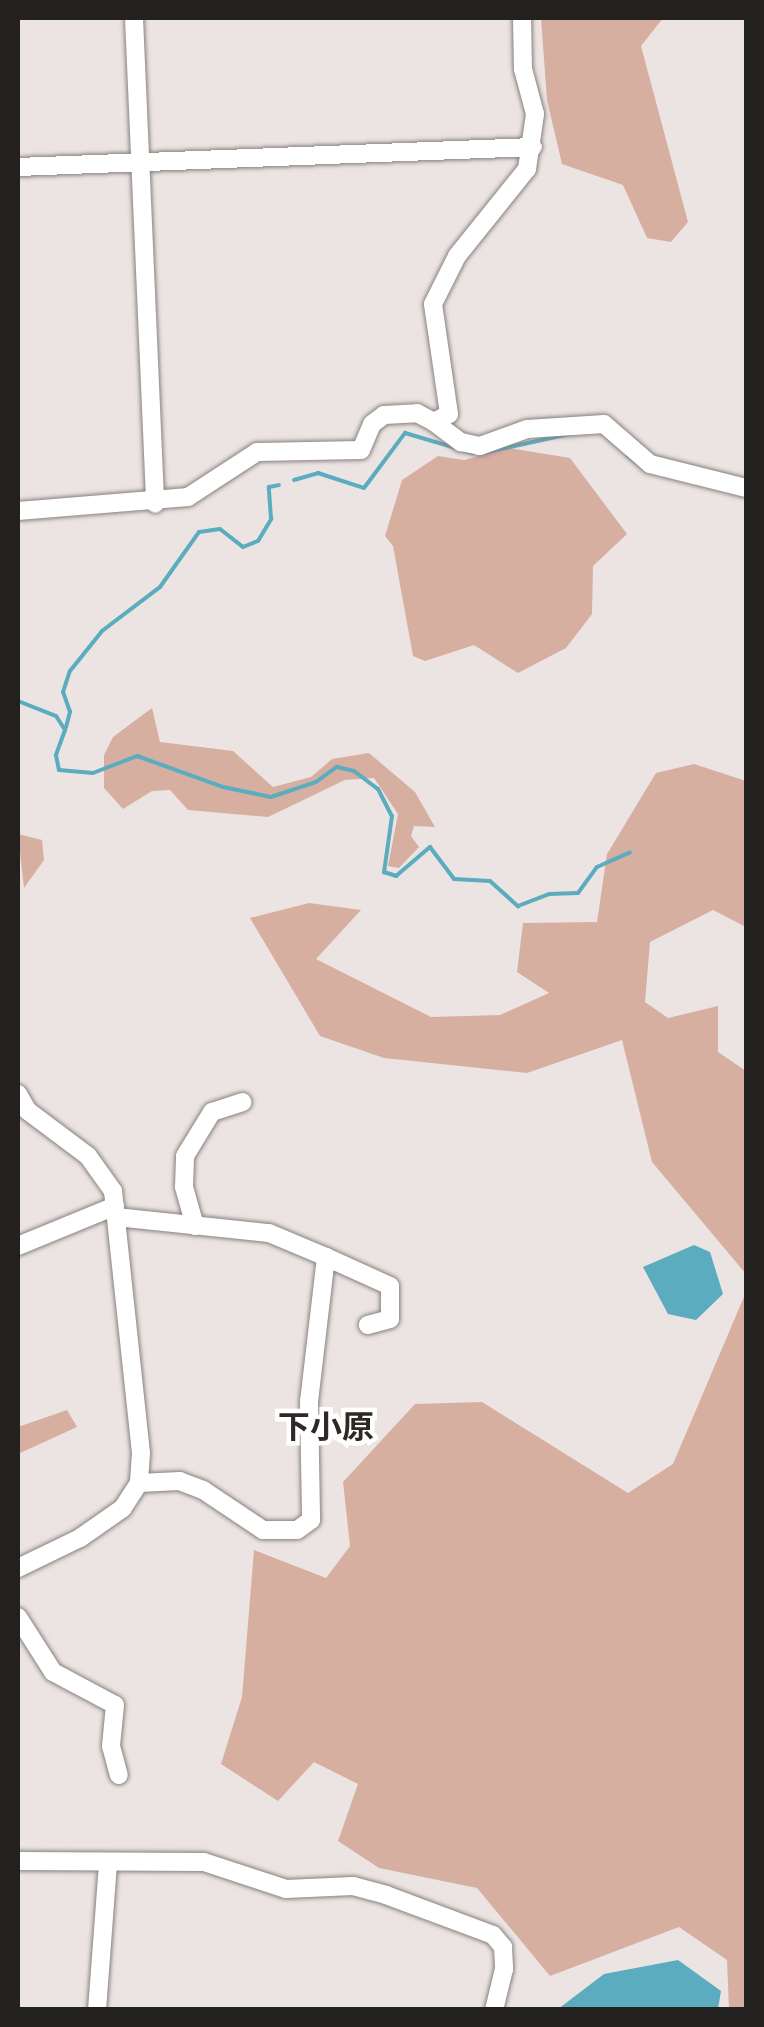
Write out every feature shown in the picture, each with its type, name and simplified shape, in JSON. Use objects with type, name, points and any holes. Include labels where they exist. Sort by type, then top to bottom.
[{"type":"street","points":[[134,18],[156,504]]},
{"type":"street","points":[[434,422],[449,414],[433,304],[458,256],[527,168],[534,147],[522,18]]},
{"type":"street","points":[[18,168],[142,159],[534,147]]},
{"type":"street","points":[[18,511],[156,504],[188,497],[257,452],[361,450],[372,424],[384,415],[417,413],[461,442],[480,446],[526,429],[604,424],[650,464],[746,488]]},
{"type":"street","points":[[18,1094],[28,1111],[88,1156],[113,1191],[139,1483],[123,1508],[80,1538],[18,1568]]},
{"type":"street","points":[[195,1226],[184,1186],[185,1156],[212,1112],[242,1102]]},
{"type":"street","points":[[18,1246],[116,1212],[195,1226],[269,1233],[390,1286],[390,1319],[368,1325]]},
{"type":"street","points":[[139,1483],[192,1486],[262,1530],[297,1530],[311,1520],[309,1401],[326,1256]]},
{"type":"street","points":[[18,1616],[53,1672],[114,1706],[111,1746],[119,1775]]},
{"type":"street","points":[[18,1861],[204,1862],[286,1889],[353,1886],[477,1924],[502,1947],[494,2010]]},
{"type":"street","points":[[98,2010],[108,1864]]},
{"type":"shaded area","points":[[541,18],[663,18],[641,46],[688,222],[671,242],[647,238],[623,185],[562,164],[547,100]]},
{"type":"shaded area","points":[[509,448],[570,458],[627,534],[593,566],[592,614],[566,648],[518,673],[474,645],[425,661],[413,656],[393,546],[385,536],[402,480],[438,456],[464,460]]},
{"type":"shaded area","points":[[152,708],[160,742],[233,751],[273,787],[311,777],[332,759],[369,753],[415,792],[435,827],[414,826],[411,836],[419,847],[399,868],[388,866],[398,814],[374,778],[345,780],[268,817],[188,810],[170,790],[152,791],[123,809],[104,788],[104,755],[113,737]]},
{"type":"shaded area","points":[[694,764],[746,781],[746,927],[713,910],[650,942],[645,1002],[668,1018],[718,1006],[718,1052],[746,1071],[746,1274],[652,1162],[622,1040],[527,1073],[384,1058],[320,1036],[250,918],[309,903],[361,910],[316,959],[431,1017],[500,1015],[549,993],[517,972],[523,923],[597,922],[607,854],[656,773]]},
{"type":"shaded area","points":[[18,834],[42,840],[44,860],[24,888]]},
{"type":"shaded area","points":[[746,1292],[746,2009],[729,2010],[727,1960],[679,1927],[550,1976],[477,1888],[379,1868],[338,1841],[358,1784],[314,1762],[278,1801],[221,1764],[242,1697],[254,1550],[326,1578],[350,1546],[343,1482],[415,1404],[482,1402],[628,1493],[673,1464]]},
{"type":"shaded area","points":[[67,1410],[77,1427],[18,1454],[18,1427]]},
{"type":"water","points":[[694,1245],[710,1252],[723,1294],[696,1320],[668,1314],[643,1267]]},
{"type":"water","points":[[678,1960],[721,1991],[718,2009],[558,2009],[604,1974]]},
{"type":"waterway","points":[[294,480],[318,473],[364,488],[405,433],[473,453]]},
{"type":"waterway","points":[[482,453],[574,433]]},
{"type":"waterway","points":[[627,455],[645,469]]},
{"type":"waterway","points":[[66,727],[70,712],[63,692],[70,671],[102,631],[160,587],[199,532],[220,529],[243,547],[258,541],[271,519],[269,487],[279,485]]},
{"type":"waterway","points":[[18,701],[56,716],[65,730],[56,755],[59,770],[93,773],[137,756],[223,787],[271,797],[316,782],[337,767],[354,771],[378,789],[392,816],[384,872],[396,876],[430,847],[454,879],[490,881],[518,906],[549,894],[578,893],[597,867],[630,852]]},
{"type":"district","name":"下小原","points":[[326,1427]]}]
